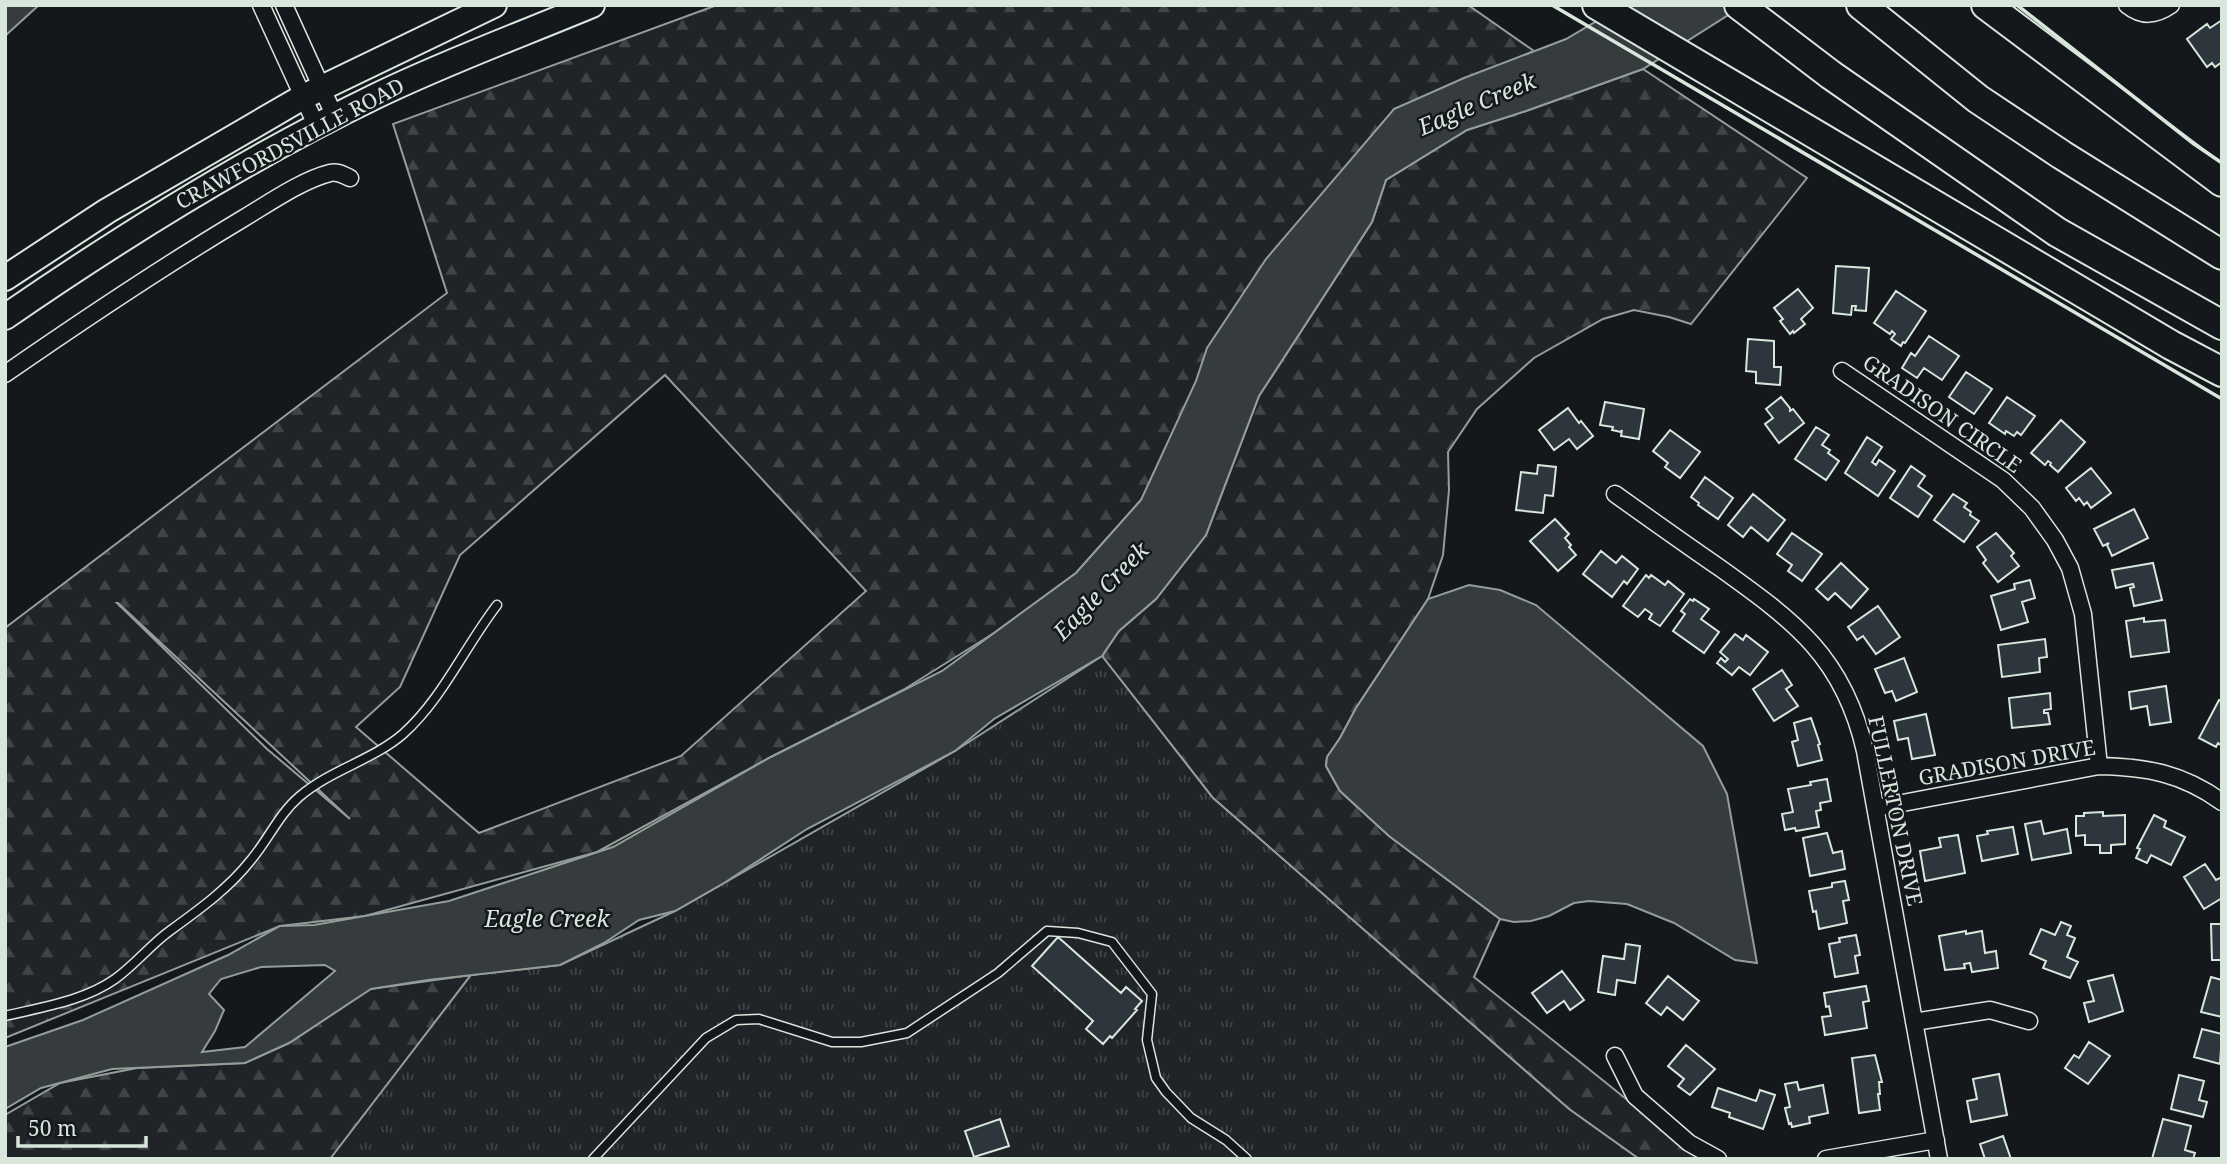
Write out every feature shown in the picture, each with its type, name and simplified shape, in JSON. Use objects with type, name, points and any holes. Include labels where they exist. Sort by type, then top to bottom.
[{"type":"highway","points":[[1597,5],[2171,345],[2222,372]]},
{"type":"highway","points":[[1739,5],[1830,75],[2057,232],[2222,325]]},
{"type":"highway","points":[[1861,5],[1978,99],[2222,255]]},
{"type":"highway","points":[[1986,5],[2222,182]]},
{"type":"main road","name":"CRAWFORDSVILLE ROAD","points":[[5,278],[107,211],[312,93],[494,5]]},
{"type":"main road","name":"CRAWFORDSVILLE ROAD","points":[[5,317],[173,206],[326,122],[443,66],[592,5]]},
{"type":"street","points":[[261,5],[326,122]]},
{"type":"street","points":[[284,5],[312,93]]},
{"type":"street","points":[[2127,5],[2146,15],[2163,11],[2171,5]]},
{"type":"street","name":"CRAWFORDSVILLE ROAD","points":[[5,374],[101,307],[194,247],[258,210],[321,176],[334,172],[350,178]]},
{"type":"street","name":"GRADISON CIRCLE","points":[[1842,370],[1997,476],[2032,508],[2055,540],[2070,568],[2083,614],[2099,766]]},
{"type":"street","name":"FULLERTON DRIVE","points":[[1615,494],[1775,607],[1815,646],[1841,685],[1857,721],[1876,808],[1939,1159]]},
{"type":"street","name":"GRADISON DRIVE","points":[[1876,808],[2099,766],[2130,766],[2161,772],[2190,783],[2222,802]]},
{"type":"street","points":[[1914,1022],[1990,1010],[2029,1021]]},
{"type":"street","points":[[1615,1056],[1635,1096],[1689,1143],[1718,1159]]},
{"type":"street","points":[[1826,1159],[1936,1140]]},
{"type":"lane","points":[[5,1016],[57,1004],[114,980],[213,898],[254,858],[297,798],[313,786],[387,745],[414,723],[432,704],[497,606]]},
{"type":"lane","points":[[593,1159],[706,1038],[736,1020],[759,1019],[832,1042],[861,1042],[907,1033],[998,974],[1047,931],[1078,933],[1112,942],[1152,993],[1147,1040],[1156,1078],[1191,1118],[1226,1140],[1247,1159]]},
{"type":"green space","points":[[717,5],[1468,5],[1534,51],[1394,109],[1141,500],[1076,573],[994,633],[903,690],[769,758],[597,852],[365,916],[280,926],[5,1038],[5,628],[447,293],[393,124]],"holes":[[[665,375],[866,591],[681,756],[479,833],[356,727],[400,687],[460,555]],[[118,603],[350,819],[267,749]]]},
{"type":"green space","points":[[1643,69],[1807,178],[1691,324],[1634,310],[1603,319],[1534,358],[1477,409],[1448,452],[1449,490],[1443,555],[1428,599],[1356,708],[1327,757],[1326,766],[1340,791],[1389,836],[1500,919],[1474,977],[1701,1159],[1639,1159],[1569,1109],[1213,798],[1102,656],[1119,631],[1156,599],[1206,535],[1259,396],[1372,222],[1386,180],[1467,130]]},
{"type":"green space","points":[[1102,656],[1213,798],[1569,1109],[1639,1159],[330,1159],[471,975],[560,965],[675,911],[955,751]]},
{"type":"green space","points":[[471,975],[331,1159],[5,1159],[5,1115],[60,1083],[137,1068],[245,1063],[289,1043],[370,989]]},
{"type":"water","points":[[5,5],[39,5],[5,36]]},
{"type":"water","name":"Eagle Creek","points":[[1624,5],[1744,5],[1643,69],[1467,130],[1386,180],[1372,222],[1259,396],[1206,535],[1156,599],[1119,631],[1102,656],[994,719],[955,751],[807,829],[675,911],[639,920],[604,943],[560,965],[371,989],[289,1043],[245,1063],[112,1069],[41,1088],[5,1109],[5,1047],[83,1020],[228,955],[280,926],[314,925],[449,901],[613,847],[769,758],[942,671],[1076,573],[1141,500],[1196,381],[1207,348],[1266,259],[1394,109],[1464,78],[1566,39]],"holes":[[[325,965],[335,971],[245,1047],[202,1052],[224,1010],[209,994],[221,979],[261,967]]]},
{"type":"water","points":[[1469,585],[1500,590],[1536,605],[1703,746],[1727,794],[1757,963],[1735,960],[1674,923],[1627,904],[1589,901],[1574,903],[1549,916],[1531,921],[1500,919],[1389,836],[1340,791],[1326,766],[1327,757],[1356,708],[1428,599]]},
{"type":"building","points":[[2222,20],[2222,62],[2215,67],[2212,63],[2207,67],[2187,39],[2207,24],[2210,28]]},
{"type":"building","points":[[1836,266],[1869,268],[1866,311],[1855,310],[1856,306],[1852,306],[1851,315],[1833,313]]},
{"type":"building","points":[[1798,289],[1813,308],[1801,319],[1805,324],[1790,334],[1774,308]]},
{"type":"building","points":[[1896,291],[1926,311],[1901,346],[1891,339],[1895,334],[1892,331],[1890,334],[1874,323]]},
{"type":"building","points":[[1929,336],[1959,356],[1942,380],[1924,368],[1917,378],[1902,368],[1911,353],[1915,356]]},
{"type":"building","points":[[1748,339],[1774,341],[1774,367],[1781,367],[1780,385],[1756,383],[1756,372],[1746,371]]},
{"type":"building","points":[[1966,372],[1992,389],[1974,414],[1949,397]]},
{"type":"building","points":[[1781,397],[1790,411],[1793,409],[1804,423],[1779,443],[1765,424],[1773,418],[1766,409]]},
{"type":"building","points":[[2007,397],[2035,416],[2021,435],[2017,432],[2014,436],[2006,431],[2005,434],[1989,423]]},
{"type":"building","points":[[1605,402],[1644,409],[1639,439],[1621,436],[1622,430],[1612,430],[1613,427],[1600,425]]},
{"type":"building","points":[[1568,408],[1593,436],[1577,449],[1569,439],[1554,450],[1539,430]]},
{"type":"building","points":[[2061,420],[2085,442],[2058,472],[2051,463],[2048,461],[2045,465],[2031,453]]},
{"type":"building","points":[[1816,427],[1829,435],[1822,445],[1839,461],[1826,480],[1795,459]]},
{"type":"building","points":[[1670,430],[1700,452],[1680,478],[1665,467],[1668,463],[1653,451]]},
{"type":"building","points":[[1867,437],[1882,447],[1872,462],[1876,465],[1879,460],[1895,471],[1878,496],[1845,473]]},
{"type":"building","points":[[1538,465],[1556,467],[1553,496],[1545,495],[1543,513],[1516,510],[1521,472],[1537,474]]},
{"type":"building","points":[[1911,466],[1925,476],[1918,486],[1932,496],[1918,517],[1890,498]]},
{"type":"building","points":[[2091,468],[2111,493],[2091,508],[2087,502],[2084,505],[2079,498],[2076,501],[2066,488]]},
{"type":"building","points":[[1705,477],[1733,498],[1718,519],[1691,497]]},
{"type":"building","points":[[1753,494],[1785,520],[1768,541],[1751,527],[1743,537],[1728,525]]},
{"type":"building","points":[[1953,494],[1967,503],[1964,507],[1979,521],[1964,542],[1934,520]]},
{"type":"building","points":[[2134,509],[2148,538],[2112,556],[2107,545],[2109,543],[2103,546],[2094,529]]},
{"type":"building","points":[[1555,519],[1569,534],[1565,538],[1576,555],[1558,571],[1530,541]]},
{"type":"building","points":[[1792,533],[1822,554],[1802,581],[1788,571],[1792,565],[1777,554]]},
{"type":"building","points":[[1996,533],[2014,553],[2011,556],[2019,566],[1998,582],[1983,563],[1986,560],[1977,547]]},
{"type":"building","points":[[1601,551],[1616,563],[1622,556],[1638,569],[1627,584],[1624,581],[1612,597],[1583,574]]},
{"type":"building","points":[[1841,563],[1868,589],[1851,608],[1835,593],[1828,600],[1816,589]]},
{"type":"building","points":[[2153,563],[2162,600],[2134,606],[2130,588],[2134,587],[2133,584],[2116,588],[2112,570]]},
{"type":"building","points":[[1646,575],[1649,578],[1651,575],[1665,585],[1668,581],[1684,594],[1660,626],[1649,619],[1652,614],[1645,609],[1638,617],[1623,606]]},
{"type":"building","points":[[2030,580],[2035,598],[2022,602],[2028,622],[2001,630],[1991,596],[2015,589],[2014,584]]},
{"type":"building","points":[[1690,599],[1709,609],[1701,619],[1719,632],[1704,653],[1673,631],[1685,614],[1681,611]]},
{"type":"building","points":[[1878,606],[1900,637],[1876,654],[1863,636],[1857,640],[1848,627]]},
{"type":"building","points":[[2144,618],[2144,622],[2165,620],[2169,652],[2131,657],[2126,621]]},
{"type":"building","points":[[1735,634],[1743,640],[1746,635],[1768,652],[1750,675],[1739,667],[1732,675],[1717,663],[1721,658],[1725,662],[1728,659],[1720,652]]},
{"type":"building","points":[[2045,639],[2047,657],[2039,658],[2040,672],[2002,677],[1998,645]]},
{"type":"building","points":[[1904,658],[1917,692],[1896,701],[1892,691],[1885,693],[1875,669]]},
{"type":"building","points":[[1782,670],[1792,685],[1786,689],[1798,706],[1774,721],[1753,689]]},
{"type":"building","points":[[2166,686],[2171,722],[2150,725],[2147,706],[2131,709],[2129,692]]},
{"type":"building","points":[[2050,693],[2051,709],[2044,710],[2044,713],[2048,713],[2050,724],[2012,728],[2009,698]]},
{"type":"building","points":[[2219,700],[2222,701],[2222,746],[2218,743],[2216,747],[2199,738]]},
{"type":"building","points":[[1926,714],[1935,755],[1912,759],[1908,738],[1898,740],[1894,721]]},
{"type":"building","points":[[1811,718],[1820,744],[1818,745],[1822,760],[1798,766],[1792,742],[1798,740],[1794,723]]},
{"type":"building","points":[[1827,779],[1831,801],[1820,803],[1821,810],[1816,811],[1819,827],[1785,830],[1782,814],[1793,812],[1788,789]]},
{"type":"building","points":[[2103,812],[2103,816],[2125,815],[2125,844],[2111,845],[2111,853],[2100,853],[2100,845],[2085,845],[2085,835],[2076,836],[2076,816]]},
{"type":"building","points":[[2154,815],[2166,821],[2164,827],[2185,837],[2171,865],[2151,855],[2147,863],[2136,858],[2140,849],[2137,848]]},
{"type":"building","points":[[2041,821],[2044,834],[2067,829],[2071,853],[2032,860],[2025,824]]},
{"type":"building","points":[[2013,827],[2018,854],[1982,861],[1977,836],[1988,834],[1987,831]]},
{"type":"building","points":[[1827,833],[1833,853],[1842,851],[1845,869],[1810,876],[1803,838]]},
{"type":"building","points":[[1958,835],[1965,873],[1925,881],[1920,851],[1941,847],[1939,838]]},
{"type":"building","points":[[2205,864],[2216,880],[2222,877],[2222,898],[2204,909],[2184,877]]},
{"type":"building","points":[[1845,881],[1849,900],[1843,901],[1847,923],[1819,929],[1809,891],[1832,887],[1832,883]]},
{"type":"building","points":[[2061,922],[2071,926],[2067,935],[2075,938],[2067,957],[2078,962],[2070,978],[2043,968],[2046,961],[2030,954],[2041,929],[2055,935]]},
{"type":"building","points":[[2211,924],[2222,924],[2222,960],[2212,960]]},
{"type":"building","points":[[1966,931],[1966,934],[1982,931],[1985,953],[1996,951],[1998,968],[1972,972],[1970,963],[1964,964],[1965,968],[1945,970],[1939,936]]},
{"type":"building","points":[[1856,935],[1860,955],[1855,956],[1858,973],[1835,977],[1829,944],[1840,942],[1839,938]]},
{"type":"building","points":[[1058,937],[1121,993],[1126,987],[1142,1001],[1112,1038],[1110,1036],[1103,1044],[1086,1029],[1093,1021],[1032,966]]},
{"type":"building","points":[[1626,944],[1640,946],[1635,983],[1617,980],[1615,995],[1598,992],[1603,956],[1624,959]]},
{"type":"building","points":[[1562,971],[1584,1000],[1570,1010],[1564,1001],[1547,1013],[1532,993]]},
{"type":"building","points":[[2113,975],[2123,1011],[2089,1022],[2084,1003],[2094,1001],[2088,981]]},
{"type":"building","points":[[1668,976],[1699,1001],[1683,1020],[1667,1007],[1661,1015],[1646,1003]]},
{"type":"building","points":[[2211,977],[2222,980],[2222,1017],[2201,1012]]},
{"type":"building","points":[[1866,986],[1869,1001],[1863,1002],[1867,1028],[1825,1035],[1822,1017],[1831,1016],[1829,1006],[1826,1007],[1824,993]]},
{"type":"building","points":[[2202,1029],[2222,1034],[2220,1064],[2194,1057]]},
{"type":"building","points":[[2089,1042],[2110,1056],[2088,1084],[2065,1068],[2074,1055],[2079,1058]]},
{"type":"building","points":[[1686,1045],[1715,1069],[1690,1095],[1678,1086],[1684,1079],[1668,1066]]},
{"type":"building","points":[[1875,1055],[1882,1082],[1879,1082],[1878,1094],[1880,1110],[1859,1113],[1852,1058]]},
{"type":"building","points":[[1999,1074],[2007,1115],[1971,1122],[1967,1101],[1977,1099],[1973,1079]]},
{"type":"building","points":[[2179,1075],[2204,1081],[2199,1100],[2207,1102],[2203,1117],[2171,1109]]},
{"type":"building","points":[[1797,1082],[1799,1090],[1823,1085],[1828,1113],[1809,1117],[1810,1123],[1792,1127],[1785,1108],[1790,1107],[1785,1084]]},
{"type":"building","points":[[1718,1088],[1756,1101],[1760,1090],[1775,1095],[1763,1129],[1729,1117],[1730,1113],[1712,1107]]},
{"type":"building","points":[[1000,1119],[1009,1146],[974,1157],[965,1131]]},
{"type":"building","points":[[2163,1119],[2191,1126],[2185,1150],[2195,1153],[2193,1159],[2152,1159]]},
{"type":"building","points":[[2003,1136],[2011,1159],[1985,1159],[1980,1144]]},
{"type":"wall","points":[[1552,5],[2222,399]]},
{"type":"wall","points":[[2017,5],[2222,163]]}]
